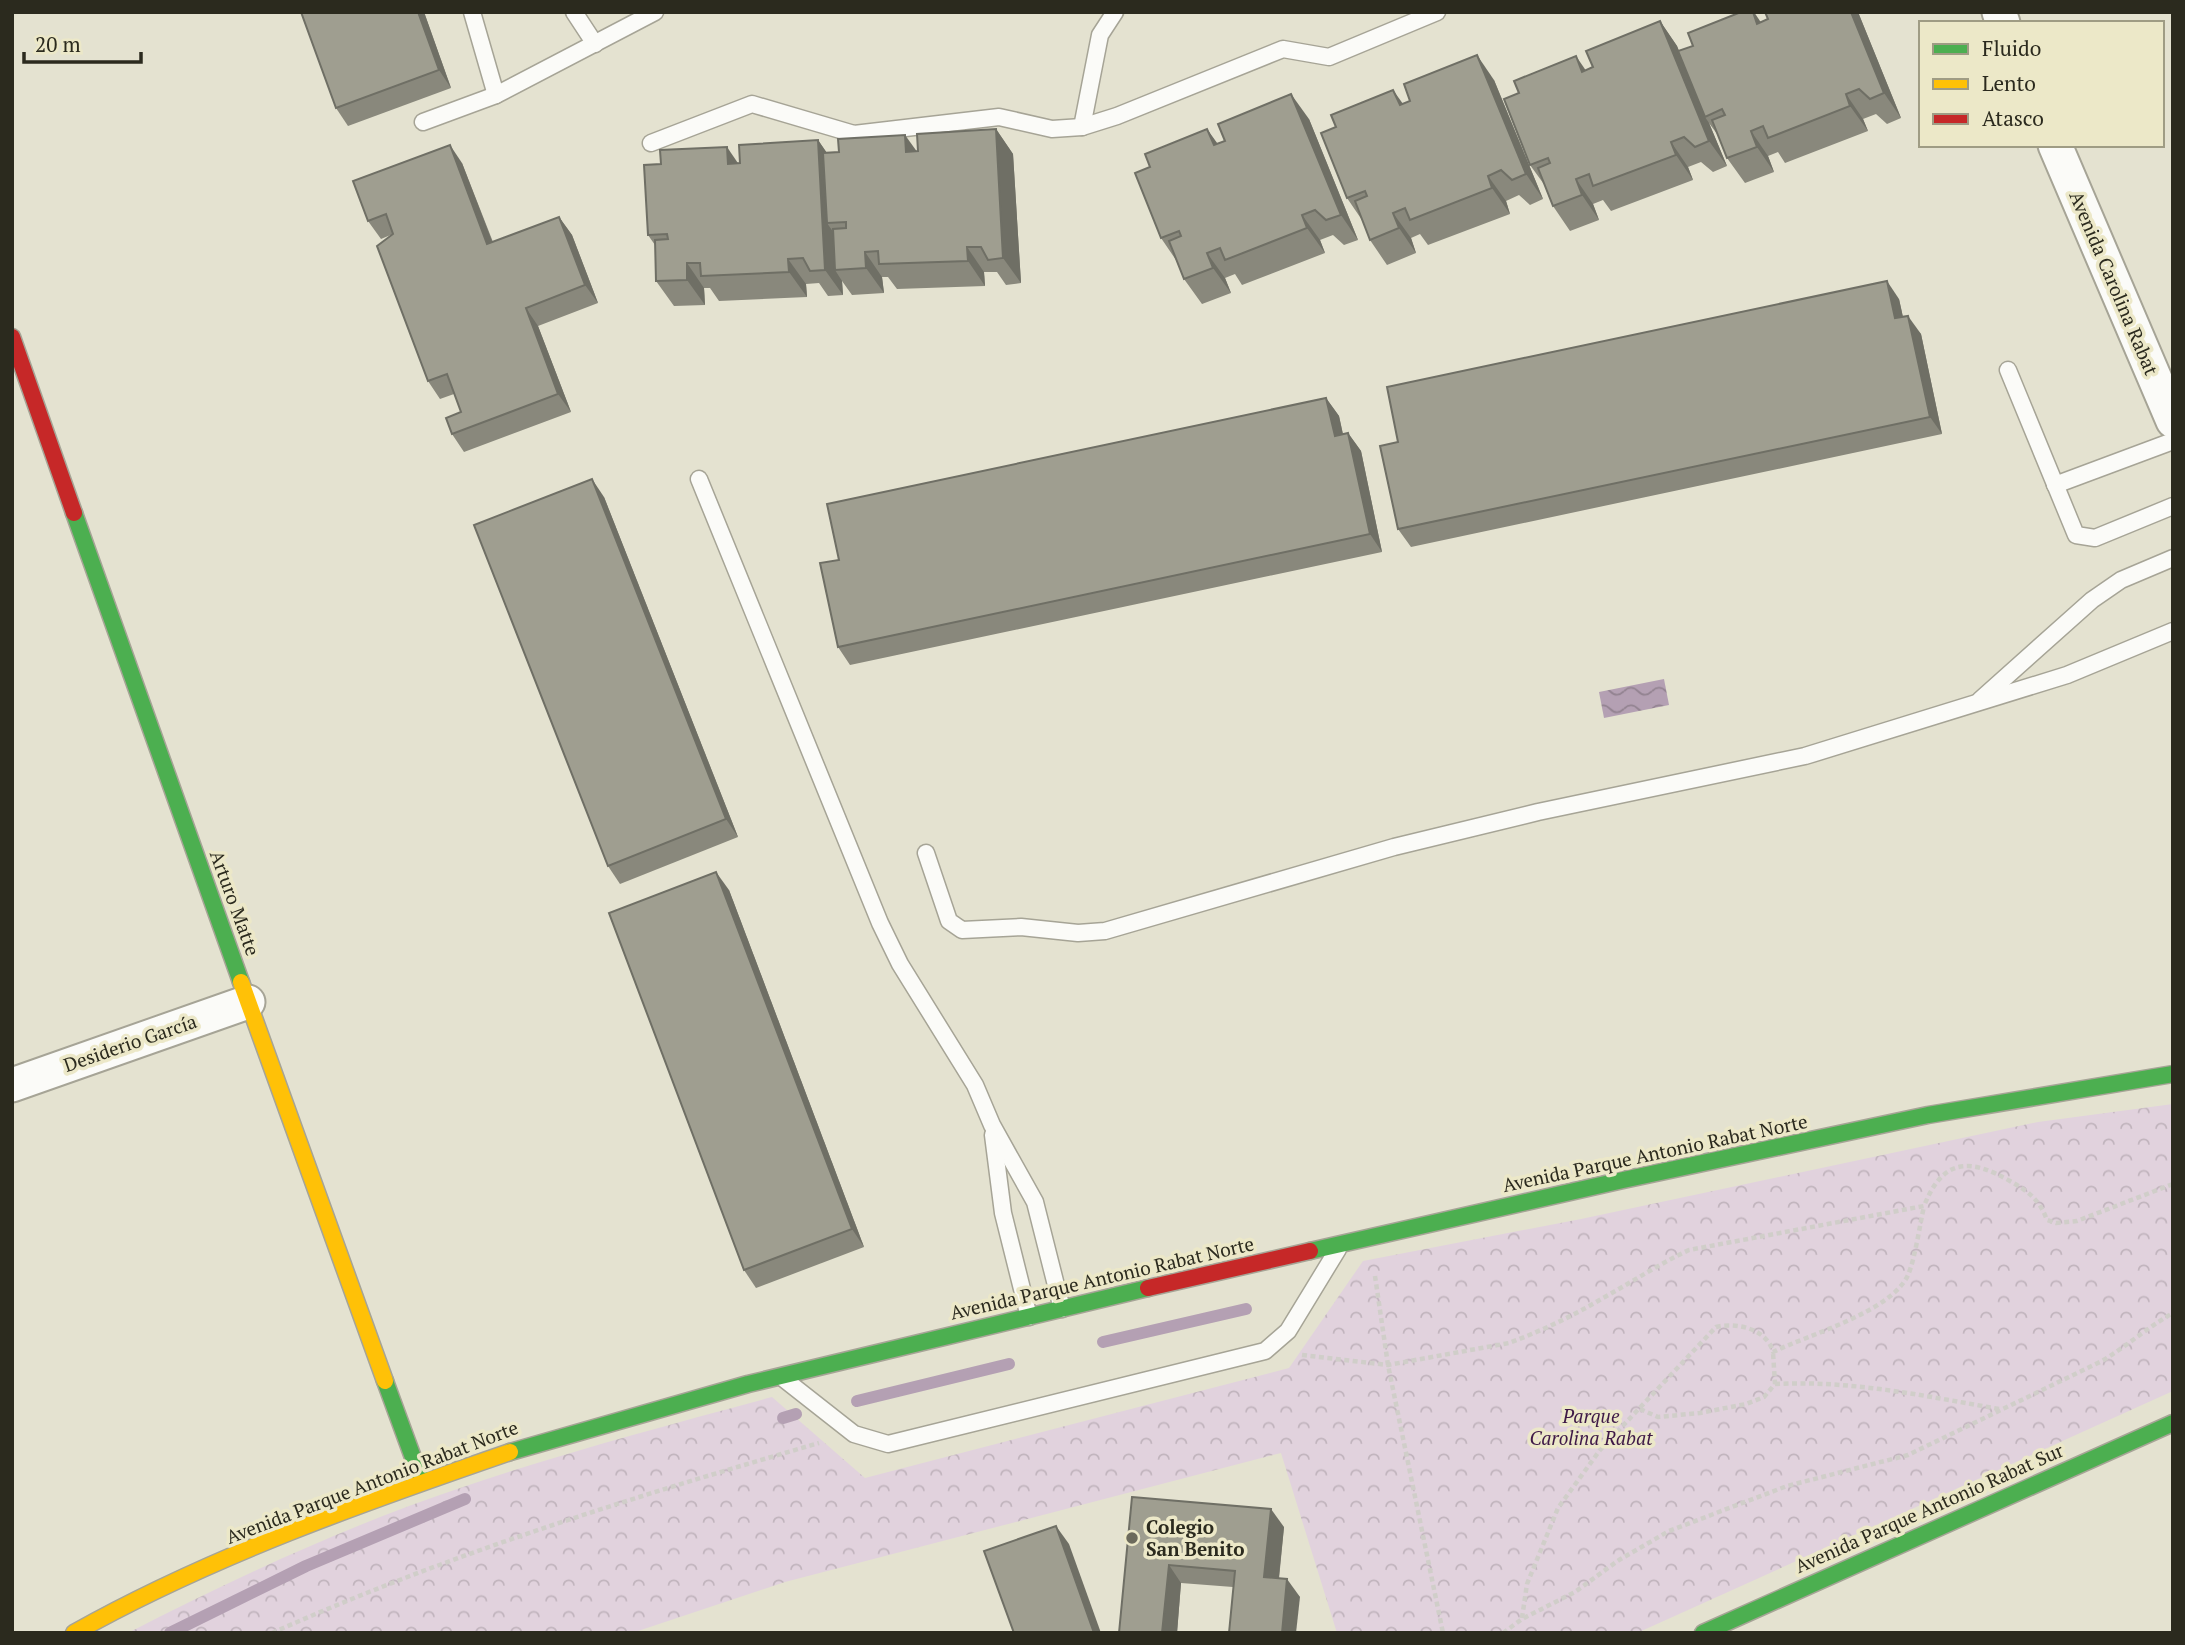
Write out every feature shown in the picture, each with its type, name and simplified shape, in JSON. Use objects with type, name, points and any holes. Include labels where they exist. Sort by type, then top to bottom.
[{"type":"street","name":"Avenida Carolina Rabat","points":[[2056,147],[2173,421]]},
{"type":"street","name":"Arturo Matte","points":[[12,337],[422,1482]]},
{"type":"street","name":"Desiderio García","points":[[12,1085],[248,1002]]},
{"type":"street","name":"Avenida Parque Antonio Rabat Norte","points":[[74,1633],[200,1570],[380,1497],[536,1443],[780,1376],[1623,1180],[1928,1115],[2173,1074]]},
{"type":"street","name":"Avenida Parque Antonio Rabat Sur","points":[[1703,1633],[2173,1423]]},
{"type":"lane","points":[[472,12],[496,95]]},
{"type":"lane","points":[[574,12],[595,44]]},
{"type":"lane","points":[[423,122],[496,95],[655,12]]},
{"type":"lane","points":[[1082,127],[1100,35],[1115,12]]},
{"type":"lane","points":[[651,143],[752,104],[854,134],[999,117],[1052,129],[1082,127],[1283,49],[1329,57],[1437,12]]},
{"type":"lane","points":[[2008,370],[2076,535],[2095,538],[2173,506]]},
{"type":"lane","points":[[2055,485],[2173,441]]},
{"type":"lane","points":[[699,479],[880,923],[900,964],[975,1086],[992,1125],[1035,1202],[1062,1309]]},
{"type":"lane","points":[[1976,704],[2092,600],[2120,580],[2173,558]]},
{"type":"lane","points":[[926,853],[949,920],[962,930],[1021,927],[1079,933],[1105,931],[1394,847],[1538,812],[1805,756],[2067,675],[2173,631]]},
{"type":"lane","points":[[992,1125],[1003,1213],[1029,1317]]},
{"type":"lane","points":[[780,1376],[854,1434],[888,1444],[1265,1351],[1287,1331],[1342,1244]]},
{"type":"path","points":[[1773,1352],[1798,1339],[1857,1317],[1898,1291],[1909,1274],[1930,1189],[1941,1176],[1954,1168],[1972,1164],[1987,1168],[2023,1188],[2042,1205],[2047,1220],[2056,1223],[2077,1221],[2173,1184]]},
{"type":"path","points":[[1265,1351],[1388,1365],[1509,1343],[1527,1337],[1603,1298],[1668,1259],[1689,1250],[1924,1206]]},
{"type":"path","points":[[1369,1238],[1388,1365],[1443,1633]]},
{"type":"path","points":[[1503,1633],[1522,1619],[1575,1592],[1619,1560],[1669,1531],[1787,1486],[1908,1455],[2102,1361],[2124,1348],[2150,1326],[2173,1313]]},
{"type":"path","points":[[1522,1619],[1527,1584],[1558,1508],[1600,1450],[1716,1327],[1730,1324],[1760,1333],[1771,1342],[1775,1384],[1764,1397],[1746,1404],[1680,1416],[1658,1417],[1640,1409]]},
{"type":"path","points":[[1775,1384],[1802,1382],[1881,1388],[2000,1410]]},
{"type":"path","points":[[272,1633],[387,1584],[493,1545],[674,1485],[854,1434]]},
{"type":"green space","name":"Parque Carolina Rabat","points":[[2173,1104],[2173,1391],[1637,1633],[1337,1633],[1281,1453],[785,1582],[632,1633],[128,1633],[267,1565],[409,1506],[544,1461],[772,1397],[865,1478],[1289,1368],[1363,1261],[1581,1219],[2038,1122]]},
{"type":"water","points":[[1664,679],[1669,705],[1604,718],[1599,692]]},
{"type":"building","points":[[301,12],[418,12],[439,70],[336,108]]},
{"type":"building","points":[[1741,12],[1753,12],[1757,24],[1768,19],[1765,12],[1851,12],[1884,93],[1870,99],[1859,89],[1846,94],[1850,106],[1768,138],[1763,126],[1751,131],[1757,147],[1727,158],[1712,120],[1725,115],[1722,109],[1705,117],[1678,51],[1693,46],[1688,33]]},
{"type":"building","points":[[1660,21],[1709,141],[1695,147],[1684,137],[1671,142],[1676,155],[1593,186],[1589,174],[1576,179],[1582,195],[1553,206],[1538,168],[1550,163],[1548,158],[1530,165],[1504,99],[1519,93],[1514,81],[1576,56],[1582,72],[1593,67],[1586,51]]},
{"type":"building","points":[[1477,55],[1526,174],[1512,180],[1501,170],[1488,176],[1492,188],[1410,220],[1405,208],[1393,213],[1399,228],[1370,240],[1355,201],[1367,196],[1365,191],[1347,198],[1321,133],[1336,127],[1331,115],[1393,90],[1400,105],[1410,101],[1404,84]]},
{"type":"building","points":[[1291,94],[1341,215],[1326,220],[1315,210],[1302,215],[1307,228],[1225,260],[1220,248],[1207,253],[1213,268],[1184,279],[1169,241],[1181,236],[1179,231],[1161,238],[1135,173],[1150,167],[1145,154],[1207,129],[1214,145],[1225,141],[1218,124]]},
{"type":"building","points":[[996,129],[1003,258],[988,260],[981,247],[967,247],[968,261],[879,264],[878,251],[865,252],[866,268],[835,270],[833,229],[846,228],[846,222],[827,223],[823,153],[839,152],[838,139],[905,135],[906,152],[918,151],[917,134]]},
{"type":"building","points":[[818,140],[825,270],[810,271],[803,258],[788,259],[789,272],[701,276],[700,263],[687,263],[687,280],[656,281],[655,240],[668,239],[667,234],[648,235],[644,165],[661,164],[660,150],[727,147],[728,164],[740,163],[739,145]]},
{"type":"building","points":[[450,145],[487,244],[559,217],[585,285],[526,308],[558,394],[452,434],[446,418],[461,412],[447,374],[428,381],[377,246],[393,234],[386,214],[368,221],[353,181]]},
{"type":"building","points":[[1887,281],[1895,318],[1908,316],[1930,417],[1398,529],[1380,446],[1398,442],[1387,387]]},
{"type":"building","points":[[1326,398],[1335,436],[1348,433],[1370,534],[838,647],[820,563],[839,560],[827,504]]},
{"type":"building","points":[[592,479],[726,819],[608,866],[474,525]]},
{"type":"building","points":[[716,872],[852,1229],[744,1270],[609,913]]},
{"type":"building","points":[[1132,1497],[1271,1509],[1264,1577],[1287,1579],[1282,1633],[1229,1633],[1235,1571],[1169,1565],[1162,1633],[1119,1633]]},
{"type":"building","points":[[1056,1526],[1094,1633],[1014,1633],[984,1551]]},
{"type":"waterway","points":[[1103,1342],[1246,1309]]},
{"type":"waterway","points":[[857,1401],[1009,1364]]},
{"type":"waterway","points":[[783,1418],[796,1414]]},
{"type":"waterway","points":[[170,1633],[306,1566],[465,1499]]},
{"type":"traffic: fast","points":[[74,513],[241,982]]},
{"type":"traffic: fast","points":[[1310,1251],[1928,1115],[2173,1074]]},
{"type":"traffic: fast","points":[[510,1452],[748,1384],[1148,1288]]},
{"type":"traffic: fast","points":[[385,1381],[422,1482]]},
{"type":"traffic: fast","points":[[1703,1633],[2173,1423]]},
{"type":"traffic: slow","points":[[241,982],[385,1381]]},
{"type":"traffic: slow","points":[[74,1633],[126,1605],[233,1555],[343,1511],[510,1452]]},
{"type":"traffic: jam","points":[[12,337],[74,513]]},
{"type":"traffic: jam","points":[[1148,1288],[1310,1251]]},
{"type":"place","name":"Colegio San Benito","points":[[1132,1538]]}]
